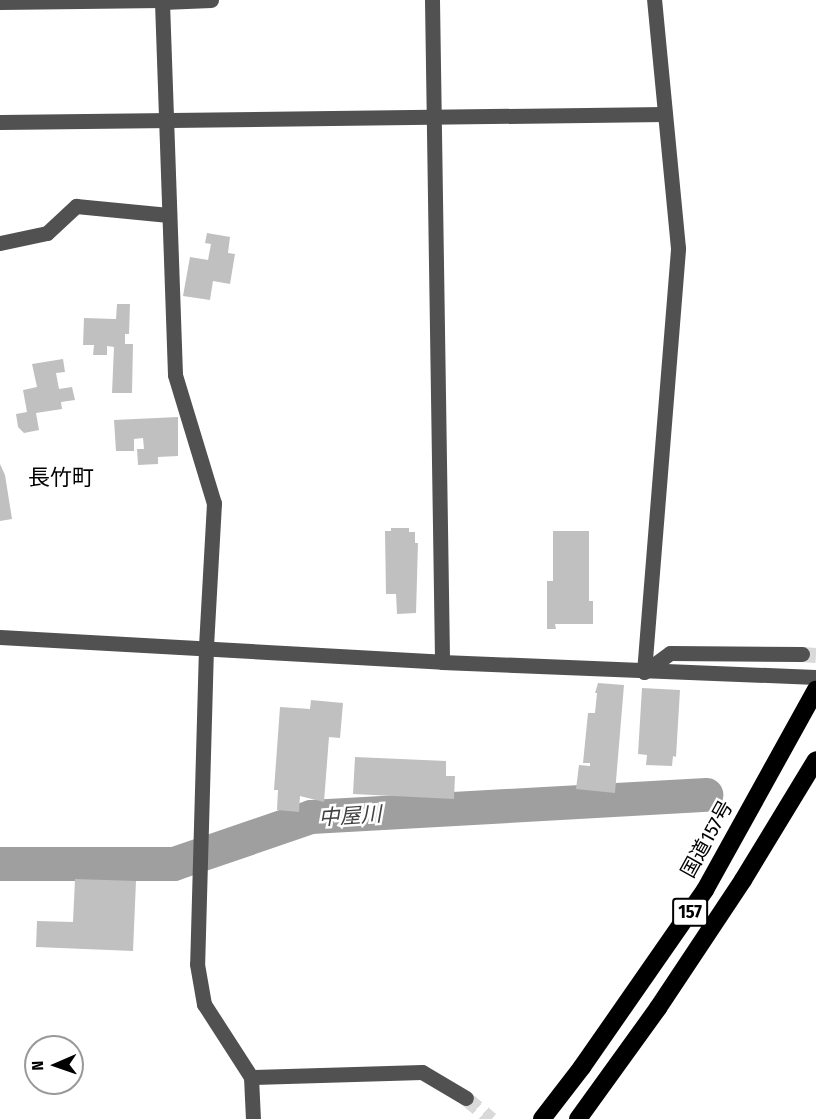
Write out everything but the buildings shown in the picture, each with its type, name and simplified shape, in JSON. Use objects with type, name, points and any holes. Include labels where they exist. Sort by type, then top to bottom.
[{"type":"highway","name":"国道157号","points":[[542,1119],[582,1067],[705,890],[816,690]]},
{"type":"highway","name":"157","points":[[578,1119],[658,1008],[737,890],[816,760]]},
{"type":"street","points":[[0,2],[211,0]]},
{"type":"street","points":[[432,0],[442,662]]},
{"type":"street","points":[[644,672],[678,248],[654,0]]},
{"type":"street","points":[[162,1],[175,375],[214,503],[206,647],[202,862],[197,964],[204,1004],[251,1077],[253,1119]]},
{"type":"street","points":[[0,122],[665,114]]},
{"type":"street","points":[[0,243],[47,233],[76,206],[169,215]]},
{"type":"street","points":[[0,637],[644,672],[816,677]]},
{"type":"street","points":[[644,672],[670,653],[802,654]]},
{"type":"street","points":[[251,1077],[422,1072],[466,1098]]},
{"type":"waterway","name":"中屋川","points":[[0,864],[174,864],[311,817],[706,795]]},
{"type":"tunnel","points":[[802,654],[816,655]]},
{"type":"tunnel","points":[[466,1098],[491,1119]]},
{"type":"district","name":"長竹町","points":[[61,478]]}]
